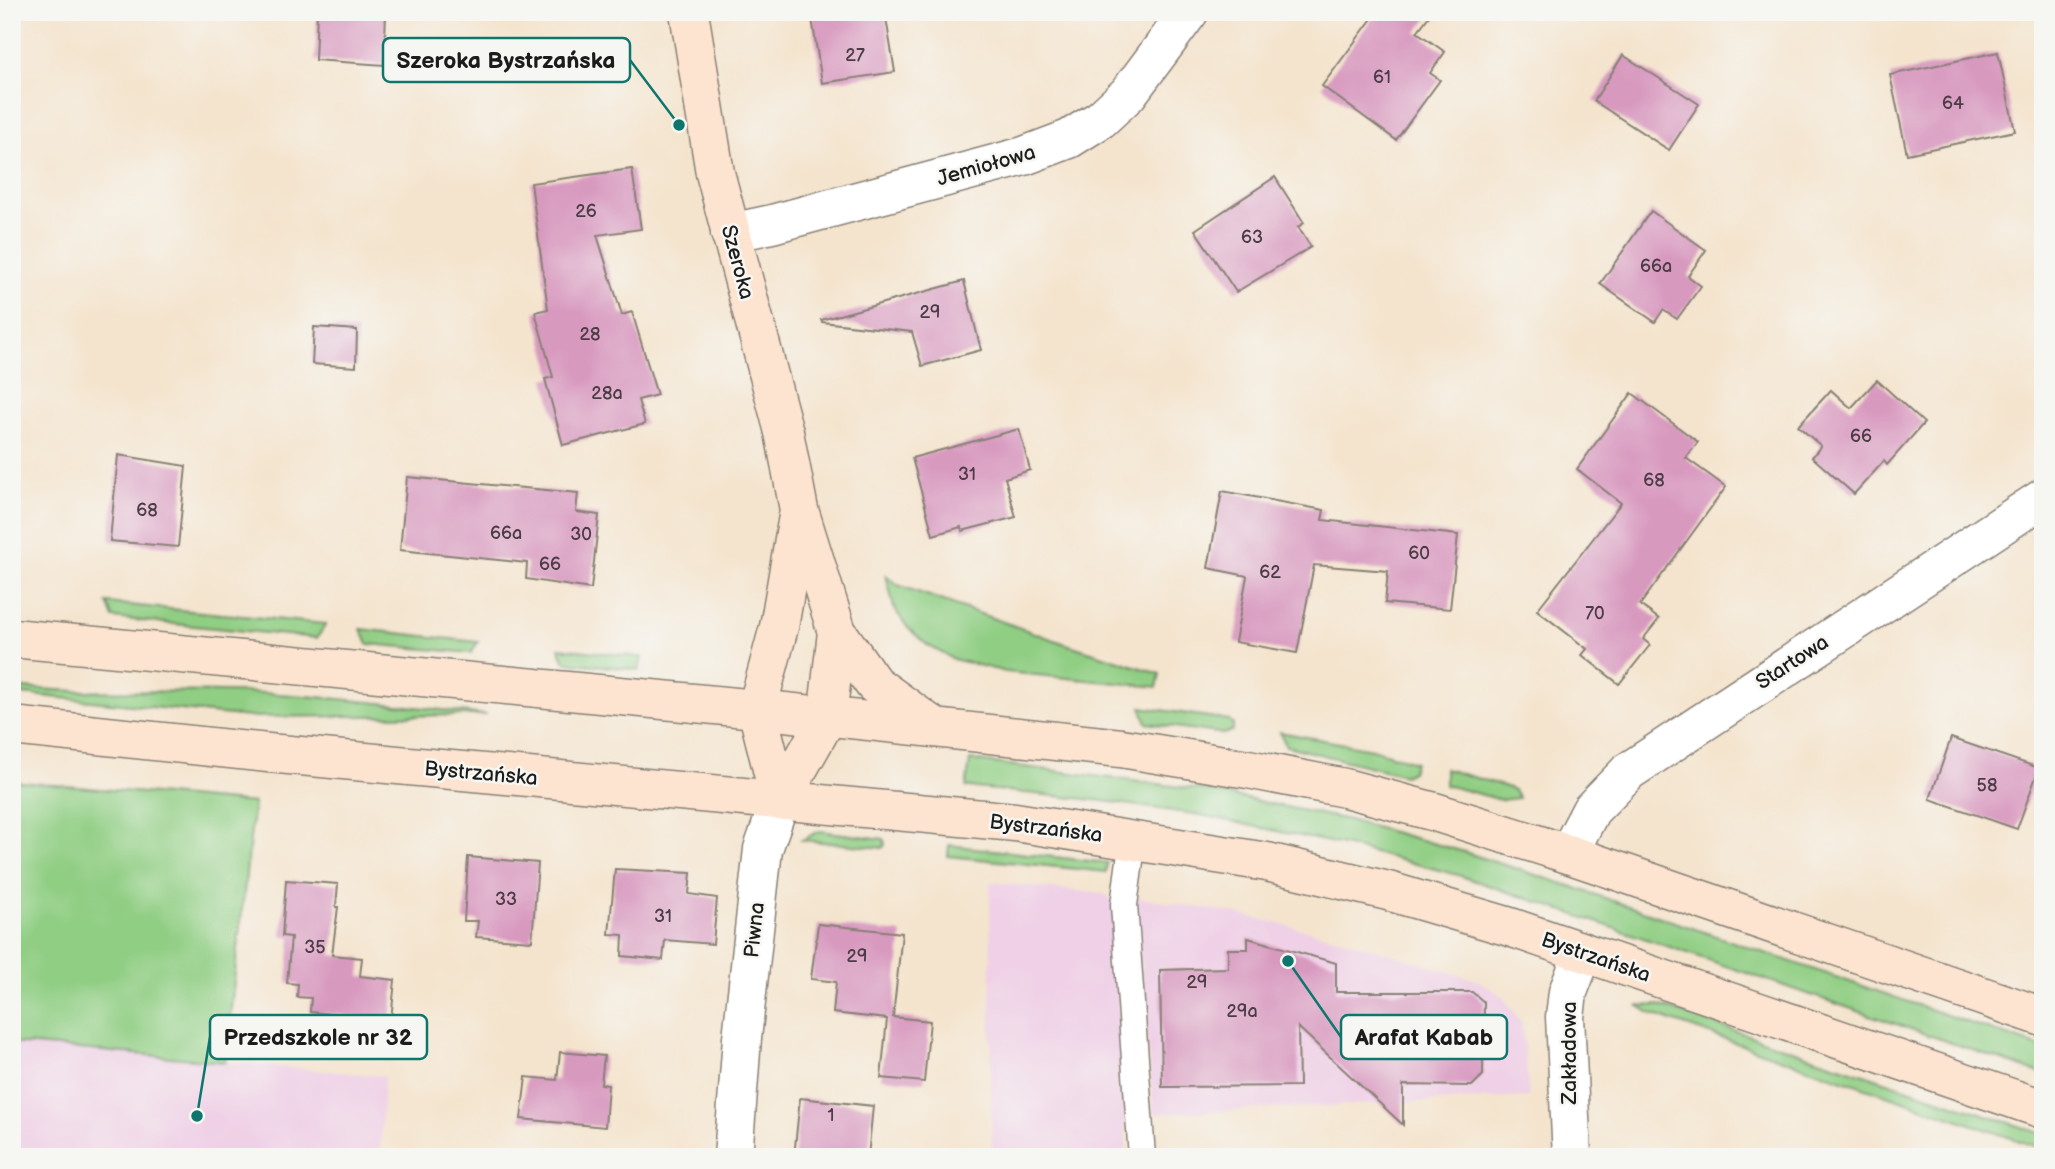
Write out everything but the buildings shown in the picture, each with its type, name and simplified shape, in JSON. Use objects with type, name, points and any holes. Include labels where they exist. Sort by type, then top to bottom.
[{"type":"main road","name":"Szeroka","points":[[689,12],[715,173],[784,432],[799,510],[837,632],[873,684],[936,729]]},
{"type":"main road","name":"Szeroka","points":[[757,709],[779,627],[799,510]]},
{"type":"main road","name":"Szeroka","points":[[780,801],[827,718],[837,632]]},
{"type":"main road","points":[[12,638],[757,709],[1121,748],[1272,774],[1345,788],[1435,812],[1568,854],[2043,1017]]},
{"type":"main road","points":[[757,709],[780,801]]},
{"type":"main road","name":"Bystrzańska","points":[[12,726],[1015,822],[1267,862],[1388,891],[1510,927],[2043,1109]]},
{"type":"street","name":"Jemiołowa","points":[[730,233],[1024,156],[1069,139],[1101,119],[1128,94],[1189,12]]},
{"type":"street","name":"Startowa","points":[[1568,854],[1591,810],[1629,771],[2043,498]]},
{"type":"street","name":"Piwna","points":[[733,1157],[742,1038],[762,849],[780,801]]},
{"type":"street","name":"Zakładowa","points":[[1572,1157],[1564,1017],[1569,992],[1583,953]]},
{"type":"lane","points":[[1133,839],[1124,905],[1142,1157]]},
{"type":"shaded area","points":[[990,882],[1106,894],[1113,902],[1127,1157],[992,1157]]},
{"type":"shaded area","points":[[1134,897],[1234,913],[1338,938],[1479,981],[1503,997],[1522,1024],[1529,1097],[1154,1114]]},
{"type":"shaded area","points":[[12,1043],[384,1076],[380,1157],[12,1157]]},
{"type":"green space","points":[[886,575],[898,585],[1160,674],[1157,687],[1006,672],[953,659],[927,645],[908,628],[894,608]]},
{"type":"green space","points":[[107,603],[326,624],[317,638],[113,618]]},
{"type":"green space","points":[[361,629],[478,642],[471,653],[368,644]]},
{"type":"green space","points":[[559,648],[642,657],[639,670],[565,662]]},
{"type":"green space","points":[[12,687],[75,691],[263,693],[487,715],[250,717],[12,693]]},
{"type":"green space","points":[[1141,707],[1229,720],[1233,724],[1233,730],[1224,734],[1147,723]]},
{"type":"green space","points":[[1280,732],[1372,749],[1415,762],[1412,771],[1404,775],[1286,746]]},
{"type":"green space","points":[[970,760],[1204,790],[1349,820],[1461,851],[2043,1048],[2043,1074],[1458,875],[1343,845],[1200,815],[1104,801],[966,787]]},
{"type":"green space","points":[[1445,769],[1504,786],[1514,790],[1519,798],[1501,800],[1445,785]]},
{"type":"green space","points":[[12,781],[254,803],[225,1062],[12,1043]]},
{"type":"green space","points":[[819,831],[884,839],[885,845],[882,848],[802,840]]},
{"type":"green space","points":[[949,845],[1107,863],[1106,872],[948,856]]},
{"type":"green space","points":[[1658,1005],[2043,1134],[2043,1149],[1652,1014],[1639,1006]]},
{"type":"place","name":"Szeroka Bystrzańska","points":[[679,125]]},
{"type":"place","name":"Arafat Kabab","points":[[1288,961]]},
{"type":"place","name":"Przedszkole nr 32","points":[[197,1116]]}]
